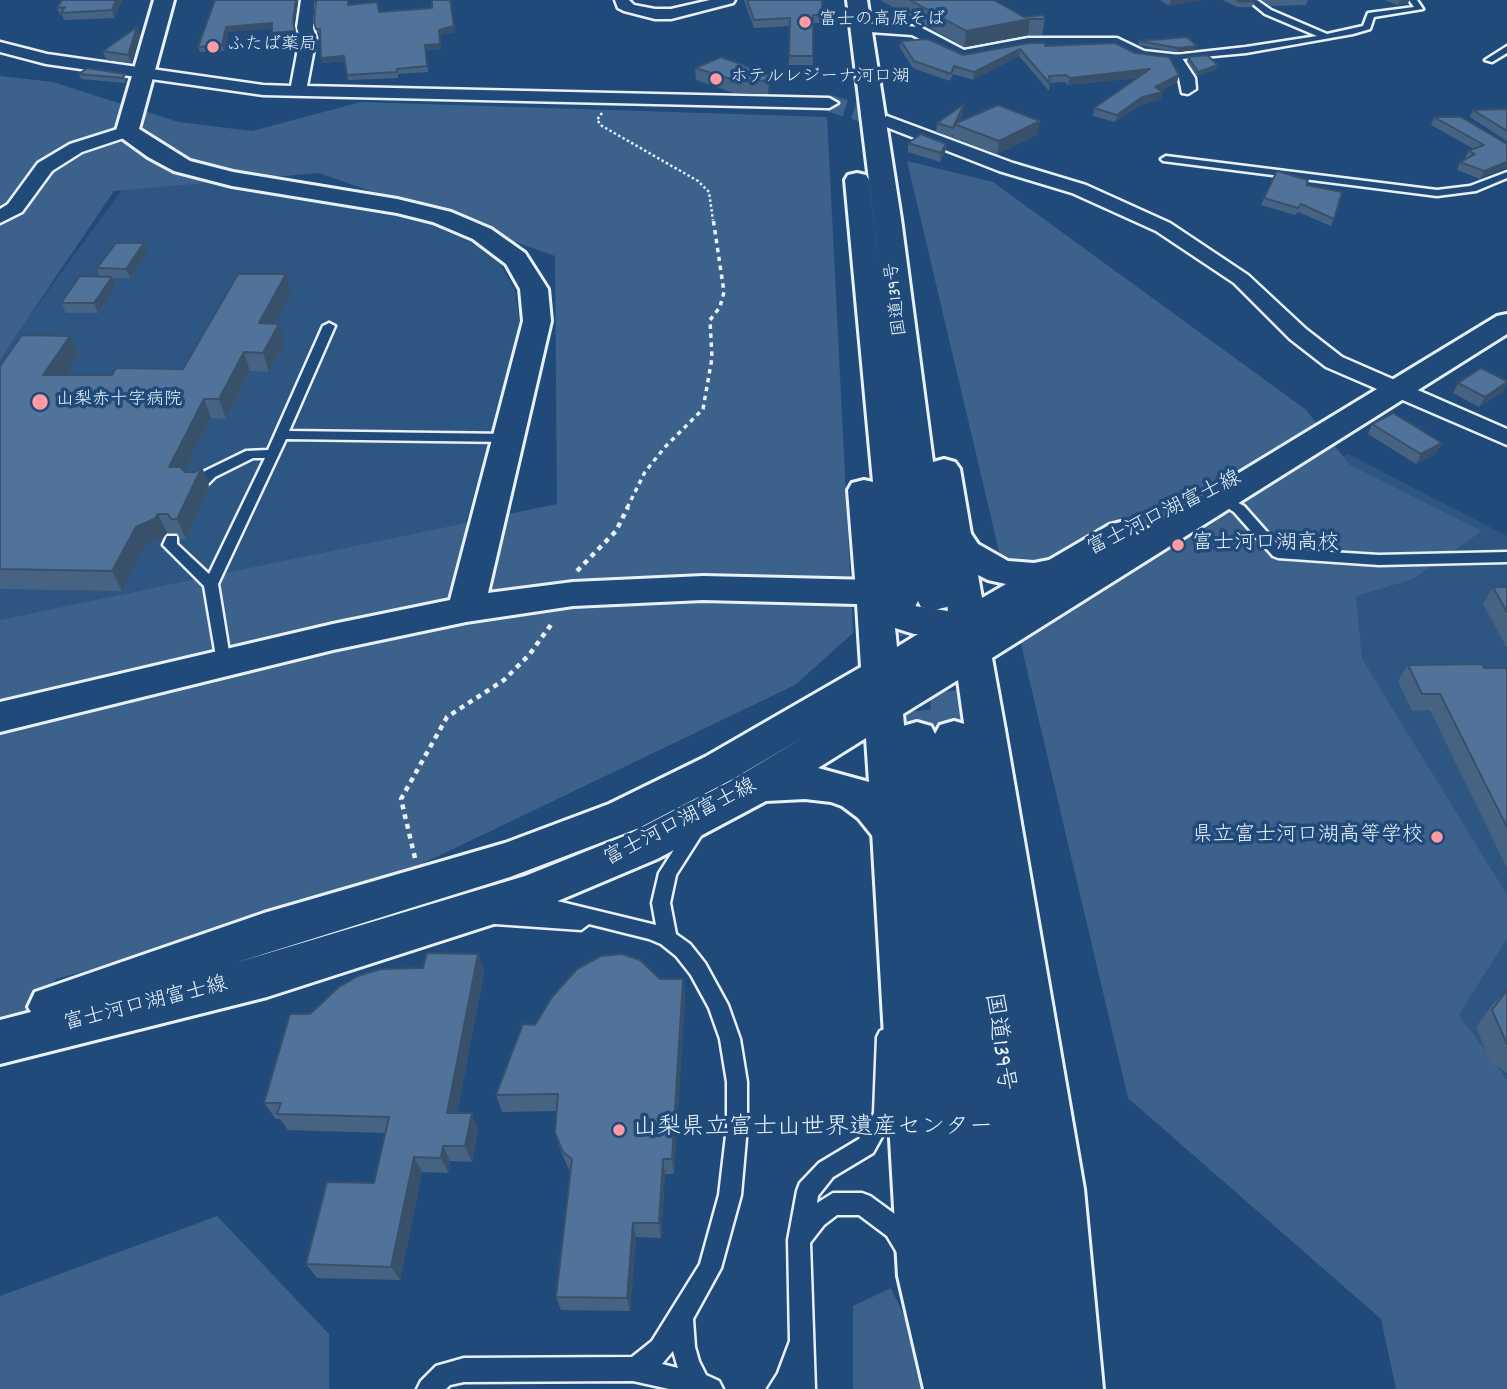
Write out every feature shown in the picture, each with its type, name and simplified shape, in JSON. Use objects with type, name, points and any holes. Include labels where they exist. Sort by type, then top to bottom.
[{"type":"main road","points":[[164,0],[127,131],[156,152],[182,166],[232,179],[397,206],[442,217],[482,234],[516,260],[534,289],[537,321],[466,609]]},
{"type":"main road","name":"国道139号","points":[[839,0],[841,87],[874,219]]},
{"type":"main road","name":"国道139号","points":[[859,14],[874,219],[934,598]]},
{"type":"main road","points":[[874,219],[920,306],[970,639],[924,717],[893,831],[925,1276],[953,1389]]},
{"type":"main road","points":[[874,219],[843,281],[888,595],[924,717]]},
{"type":"main road","name":"富士河口湖富士線","points":[[924,717],[926,647],[970,639],[1218,495],[1295,454],[1507,322]]},
{"type":"main road","name":"富士河口湖富士線","points":[[922,686],[970,639],[1059,569],[1126,530],[1218,495]]},
{"type":"main road","points":[[954,534],[966,552],[999,572],[1034,575],[1059,569]]},
{"type":"main road","points":[[0,717],[466,609],[573,594],[703,588],[888,595]]},
{"type":"main road","points":[[888,595],[895,614],[914,621],[946,624],[970,639]]},
{"type":"main road","points":[[888,595],[886,619],[899,632],[926,647]]},
{"type":"main road","points":[[922,686],[957,701],[970,711],[924,717],[922,686]]},
{"type":"main road","name":"国道139号","points":[[924,717],[1068,1380]]},
{"type":"main road","name":"国道139号","points":[[924,717],[989,1389]]},
{"type":"main road","name":"富士河口湖富士線","points":[[0,1025],[264,933],[522,855],[624,817],[719,768],[924,717]]},
{"type":"main road","name":"富士河口湖富士線","points":[[0,1042],[267,976],[514,899],[599,866],[710,813],[760,785],[924,717]]},
{"type":"main road","points":[[760,785],[805,783],[831,786],[856,794],[873,806],[893,831]]},
{"type":"street","points":[[298,91],[307,38],[305,28],[308,0]]},
{"type":"street","points":[[622,0],[623,5],[637,10],[671,13],[728,0]]},
{"type":"street","points":[[859,14],[915,30],[962,55],[1028,43],[1117,43],[1140,55],[1174,58],[1187,78],[1188,89]]},
{"type":"street","points":[[0,47],[46,59],[186,77],[237,87],[298,91],[639,99],[841,87]]},
{"type":"street","points":[[887,121],[1006,167],[1079,189],[1132,211],[1163,227],[1241,278],[1298,334],[1334,362],[1507,438]]},
{"type":"street","points":[[0,217],[15,208],[45,167],[76,148],[127,131]]},
{"type":"lane","points":[[1252,0],[1268,12],[1328,37]]},
{"type":"lane","points":[[1174,58],[1328,37],[1367,27],[1371,15],[1419,9],[1413,0]]},
{"type":"lane","points":[[1489,60],[1507,49]]},
{"type":"lane","points":[[1166,159],[1437,192],[1472,189],[1507,175]]},
{"type":"lane","points":[[223,664],[211,584],[273,454],[329,326]]},
{"type":"lane","points":[[281,435],[508,438]]},
{"type":"lane","points":[[198,486],[210,474],[251,454],[273,454]]},
{"type":"lane","points":[[1218,495],[1239,509],[1278,553],[1379,560],[1507,557]]},
{"type":"lane","points":[[172,539],[170,545],[211,584]]},
{"type":"lane","points":[[668,938],[661,903],[668,873],[688,840],[710,813]]},
{"type":"lane","points":[[422,886],[514,899],[668,938],[683,950],[698,969],[718,1005],[730,1039],[737,1082],[737,1126],[730,1195],[710,1268],[660,1349],[647,1362],[633,1369]]},
{"type":"lane","points":[[463,915],[629,926]]},
{"type":"lane","points":[[803,1389],[799,1240],[808,1191],[826,1170],[866,1146],[884,1115],[885,1041],[905,1000]]},
{"type":"lane","points":[[799,1240],[816,1217],[832,1204],[862,1204],[895,1228],[925,1276]]},
{"type":"lane","points":[[681,1317],[683,1347],[705,1386]]},
{"type":"lane","points":[[779,1389],[787,1380],[797,1356],[802,1322]]},
{"type":"lane","points":[[429,1389],[444,1374],[464,1370],[633,1369],[705,1386]]},
{"type":"path","points":[[422,886],[401,799],[447,717],[504,680],[529,654],[573,594],[577,571],[615,531],[645,472],[665,447],[703,409],[712,358],[710,320],[720,307],[723,292],[709,192],[698,181],[602,126],[597,120],[602,113],[627,107],[639,99]]},
{"type":"shaded area","points":[[0,76],[53,82],[178,122],[252,131],[361,102],[827,117],[853,633],[795,685],[353,897],[56,979],[0,1046],[0,620],[557,504],[555,256],[319,173],[114,191],[0,359]]},
{"type":"shaded area","name":"山梨赤十字病院","points":[[145,159],[173,173],[220,185],[433,223],[478,246],[501,265],[515,291],[520,324],[451,580],[0,706],[0,356]]},
{"type":"shaded area","points":[[907,161],[993,182],[1305,409],[1350,465],[1482,531],[1413,579],[1356,596],[1362,659],[1507,895],[1507,938],[1459,1015],[1507,1080],[1507,1389],[1396,1389],[1381,1319],[1128,1098]]},
{"type":"shaded area","name":"県立富士河口湖高等学校","points":[[1348,454],[1507,536],[1507,1137],[1221,526]]},
{"type":"shaded area","points":[[217,1216],[329,1334],[329,1389],[0,1389],[0,1296]]},
{"type":"shaded area","points":[[891,1288],[935,1382],[935,1389],[853,1389],[853,1306]]},
{"type":"building","points":[[62,0],[116,0],[112,10],[61,13],[65,7],[57,8]]},
{"type":"building","points":[[215,0],[296,0],[293,22],[295,31],[272,33],[272,23],[226,27],[222,45],[198,47]]},
{"type":"building","points":[[316,0],[348,0],[348,5],[377,2],[379,12],[432,8],[432,0],[450,0],[454,26],[439,30],[440,44],[425,45],[427,66],[397,69],[397,72],[347,75],[344,56],[321,58],[320,29],[316,29],[314,22]]},
{"type":"building","points":[[747,0],[822,0],[822,15],[813,15],[813,56],[789,56],[790,18],[754,20]]},
{"type":"building","points":[[910,0],[994,0],[1024,17],[1044,15],[1045,19],[1030,19],[966,31]]},
{"type":"building","points":[[137,27],[128,55],[103,51]]},
{"type":"building","points":[[1187,37],[1197,46],[1178,48],[1139,41]]},
{"type":"building","points":[[928,39],[963,55],[1029,43],[1045,43],[1045,46],[1115,43],[1135,53],[1169,57],[1179,75],[1155,87],[1163,92],[1142,97],[1117,115],[1094,108],[1150,69],[1070,78],[1066,75],[1049,76],[1050,84],[1020,49],[974,72],[954,66],[951,74],[914,61],[901,41]]},
{"type":"building","points":[[1207,55],[1218,65],[1198,72],[1188,57]]},
{"type":"building","points":[[721,57],[770,75],[768,81],[734,80],[695,68]]},
{"type":"building","points":[[87,68],[125,74],[123,78],[79,74]]},
{"type":"building","points":[[964,104],[953,128],[937,123]]},
{"type":"building","points":[[998,105],[1040,121],[999,141],[954,124]]},
{"type":"building","points":[[1507,109],[1507,131],[1473,110]]},
{"type":"building","points":[[1434,117],[1461,117],[1507,144],[1507,162],[1484,171],[1460,162],[1475,154],[1468,151],[1484,145]]},
{"type":"building","points":[[921,134],[946,144],[941,153],[908,143]]},
{"type":"building","points":[[1277,171],[1308,180],[1306,185],[1342,192],[1334,219],[1301,204],[1298,208],[1264,198]]},
{"type":"building","points":[[116,243],[144,243],[126,269],[97,268]]},
{"type":"building","points":[[238,274],[286,274],[259,323],[279,324],[263,353],[244,352],[219,399],[204,399],[169,467],[195,472],[202,467],[177,519],[171,519],[168,514],[158,514],[154,519],[136,527],[112,571],[0,569],[0,366],[22,335],[70,336],[43,375],[112,375],[116,368],[183,369]]},
{"type":"building","points":[[80,276],[112,277],[94,303],[61,303]]},
{"type":"building","points":[[1481,368],[1507,382],[1485,397],[1458,383]]},
{"type":"building","points":[[1393,413],[1442,443],[1421,454],[1372,424]]},
{"type":"building","points":[[1493,587],[1507,587],[1507,612]]},
{"type":"building","points":[[1482,664],[1484,668],[1507,668],[1507,827],[1440,694],[1422,694],[1408,665]]},
{"type":"building","points":[[427,953],[478,954],[447,1113],[472,1113],[465,1146],[443,1146],[441,1158],[414,1157],[391,1267],[306,1264],[327,1182],[374,1183],[389,1117],[277,1114],[281,1103],[264,1103],[290,1014],[310,1014],[339,987],[358,976],[381,969],[423,968]]},
{"type":"building","name":"山梨県立富士山世界遺産センター","points":[[621,954],[640,960],[660,979],[683,979],[672,1159],[663,1159],[659,1223],[633,1223],[627,1298],[556,1297],[572,1159],[563,1152],[555,1133],[558,1094],[496,1095],[523,1024],[535,1025],[552,997],[577,969],[601,956]]},
{"type":"building","points":[[1507,990],[1507,1044],[1492,1010]]},
{"type":"tunnel","points":[[829,103],[887,121]]},
{"type":"tunnel","points":[[902,598],[917,737]]},
{"type":"tunnel","points":[[940,635],[954,736]]},
{"type":"place","name":"富士の高原そば","points":[[805,22]]},
{"type":"place","name":"ふたば薬局","points":[[213,47]]},
{"type":"place","name":"ホテルレジーナ河口湖","points":[[716,79]]},
{"type":"place","name":"山梨赤十字病院","points":[[40,402]]},
{"type":"place","name":"富士河口湖高校","points":[[1178,545]]},
{"type":"place","name":"県立富士河口湖高等学校","points":[[1437,837]]},
{"type":"place","name":"山梨県立富士山世界遺産センター","points":[[619,1130]]}]
